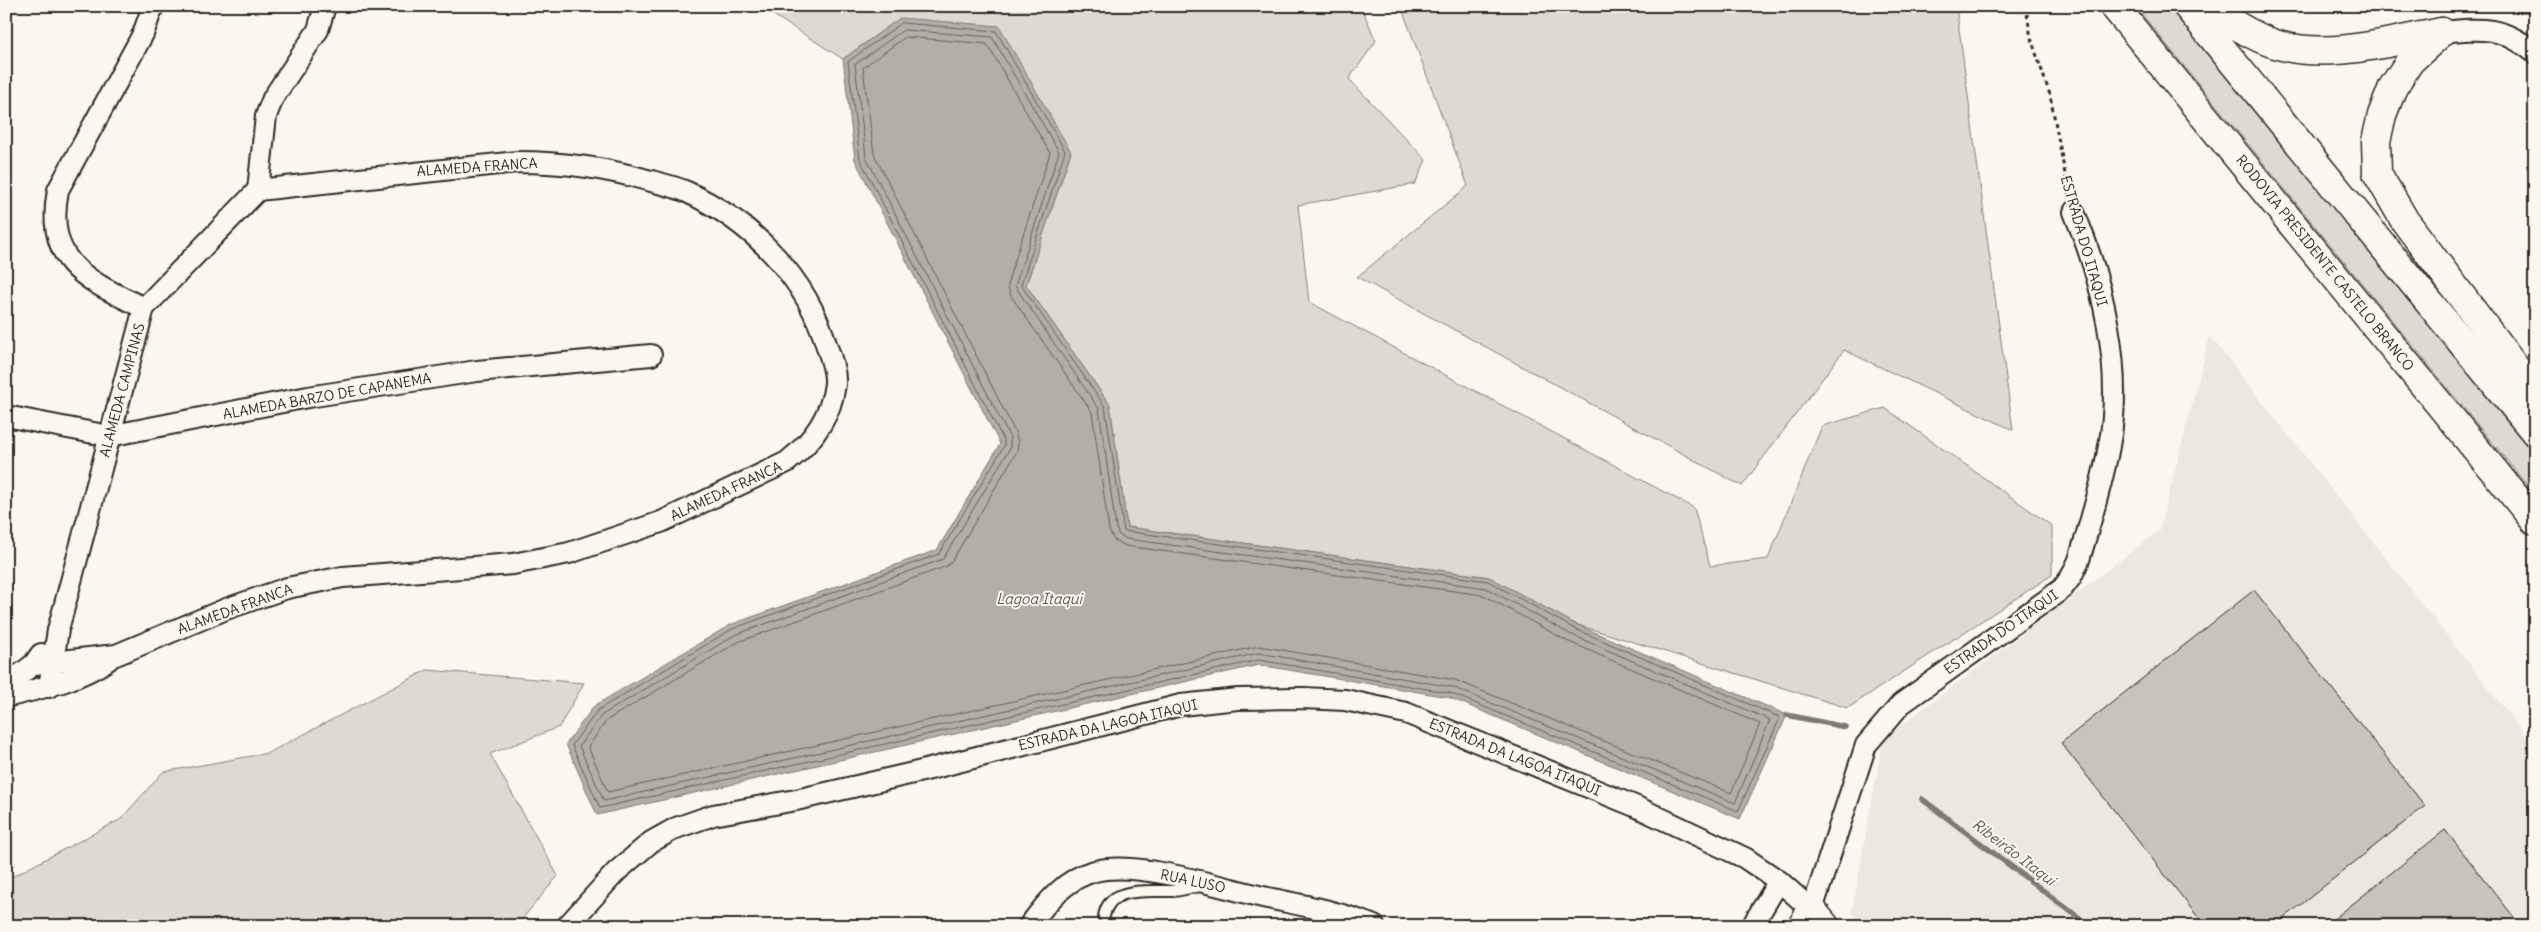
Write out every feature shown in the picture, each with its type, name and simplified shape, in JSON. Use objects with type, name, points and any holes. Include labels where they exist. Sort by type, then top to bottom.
[{"type":"highway","name":"RODOVIA PRESIDENTE CASTELO BRANCO","points":[[2114,6],[2535,521]]},
{"type":"highway","points":[[2187,6],[2535,432]]},
{"type":"highway","points":[[2204,6],[2262,39],[2283,46],[2304,49],[2354,47],[2442,32]]},
{"type":"highway","points":[[2442,32],[2410,61],[2393,87],[2382,115],[2376,141],[2376,174],[2405,221],[2535,394]]},
{"type":"street","points":[[144,308],[98,286],[77,270],[65,254],[55,233],[53,214],[58,190],[143,34],[153,6]]},
{"type":"street","points":[[258,190],[266,116],[272,98],[318,30],[325,6]]},
{"type":"street","points":[[2442,32],[2476,29],[2499,32],[2518,38],[2535,53]]},
{"type":"street","name":"ALAMEDA FRANCA","points":[[34,664],[116,655],[226,609],[287,588],[343,577],[513,564],[569,553],[661,522],[787,462],[804,448],[816,434],[831,403],[835,381],[831,360],[822,330],[808,299],[771,251],[723,210],[686,191],[610,169],[554,162],[526,162],[404,173],[258,190]]},
{"type":"street","name":"ALAMEDA CAMPINAS","points":[[58,630],[144,308],[258,190]]},
{"type":"street","name":"ESTRADA DO ITAQUI","points":[[1813,921],[1866,745],[1876,731],[1901,704],[2062,588],[2071,577],[2079,560],[2110,444],[2114,377],[2108,329],[2098,279],[2087,243],[2074,212]]},
{"type":"street","name":"ALAMEDA BARZO DE CAPANEMA","points":[[6,416],[109,436],[308,397],[468,372],[651,355]]},
{"type":"street","points":[[49,687],[55,662],[58,630]]},
{"type":"street","points":[[6,685],[34,664],[58,630]]},
{"type":"street","points":[[6,697],[49,687],[92,671],[116,655]]},
{"type":"street","name":"ESTRADA DA LAGOA ITAQUI","points":[[567,926],[616,872],[651,842],[676,828],[713,815],[796,800],[922,771],[1182,705],[1238,699],[1345,700],[1406,713],[1637,807],[1719,844],[1780,881],[1813,921]]},
{"type":"street","name":"RUA LUSO","points":[[1029,926],[1059,890],[1094,871],[1114,868],[1137,869],[1211,884],[1340,914],[1374,926]]},
{"type":"street","points":[[1752,926],[1780,881]]},
{"type":"lane","points":[[1104,917],[1110,902],[1125,892],[1175,891],[1211,884]]},
{"type":"path","name":"ESTRADA DO ITAQUI","points":[[2027,14],[2031,38],[2050,95],[2065,180],[2074,212]]},
{"type":"shaded area","points":[[759,6],[1361,6],[1376,41],[1349,79],[1426,160],[1415,184],[1298,205],[1309,302],[1694,508],[1710,566],[1768,559],[1822,426],[1885,408],[2052,526],[2052,575],[1848,708],[1575,624],[1489,577],[1127,527],[1110,405],[1026,285],[1071,152],[900,18],[843,59]]},
{"type":"shaded area","points":[[1401,6],[1956,6],[2013,430],[1844,350],[1742,486],[1357,277],[1468,186]]},
{"type":"shaded area","points":[[2135,6],[2169,6],[2535,456],[2535,495]]},
{"type":"shaded area","points":[[2210,336],[2535,747],[2535,926],[1863,926],[1852,912],[1883,739],[2159,531]]},
{"type":"shaded area","points":[[427,670],[584,683],[559,727],[490,754],[558,876],[516,926],[6,926],[6,880],[121,819],[163,772],[268,753]]},
{"type":"water","name":"Lagoa Itaqui","points":[[900,18],[999,26],[1071,152],[1026,285],[1110,405],[1127,527],[1489,577],[1575,624],[1787,715],[1740,819],[1448,697],[1259,665],[597,815],[566,744],[594,706],[730,625],[937,550],[1000,444],[855,160],[843,59]]},
{"type":"building","points":[[2254,590],[2425,806],[2274,926],[2205,926],[2061,743]]},
{"type":"building","points":[[2445,830],[2521,926],[2325,926]]},
{"type":"waterway","name":"Ribeirão Itaqui","points":[[1787,715],[1845,727]]},
{"type":"waterway","name":"Ribeirão Itaqui","points":[[1922,799],[2090,926]]}]
